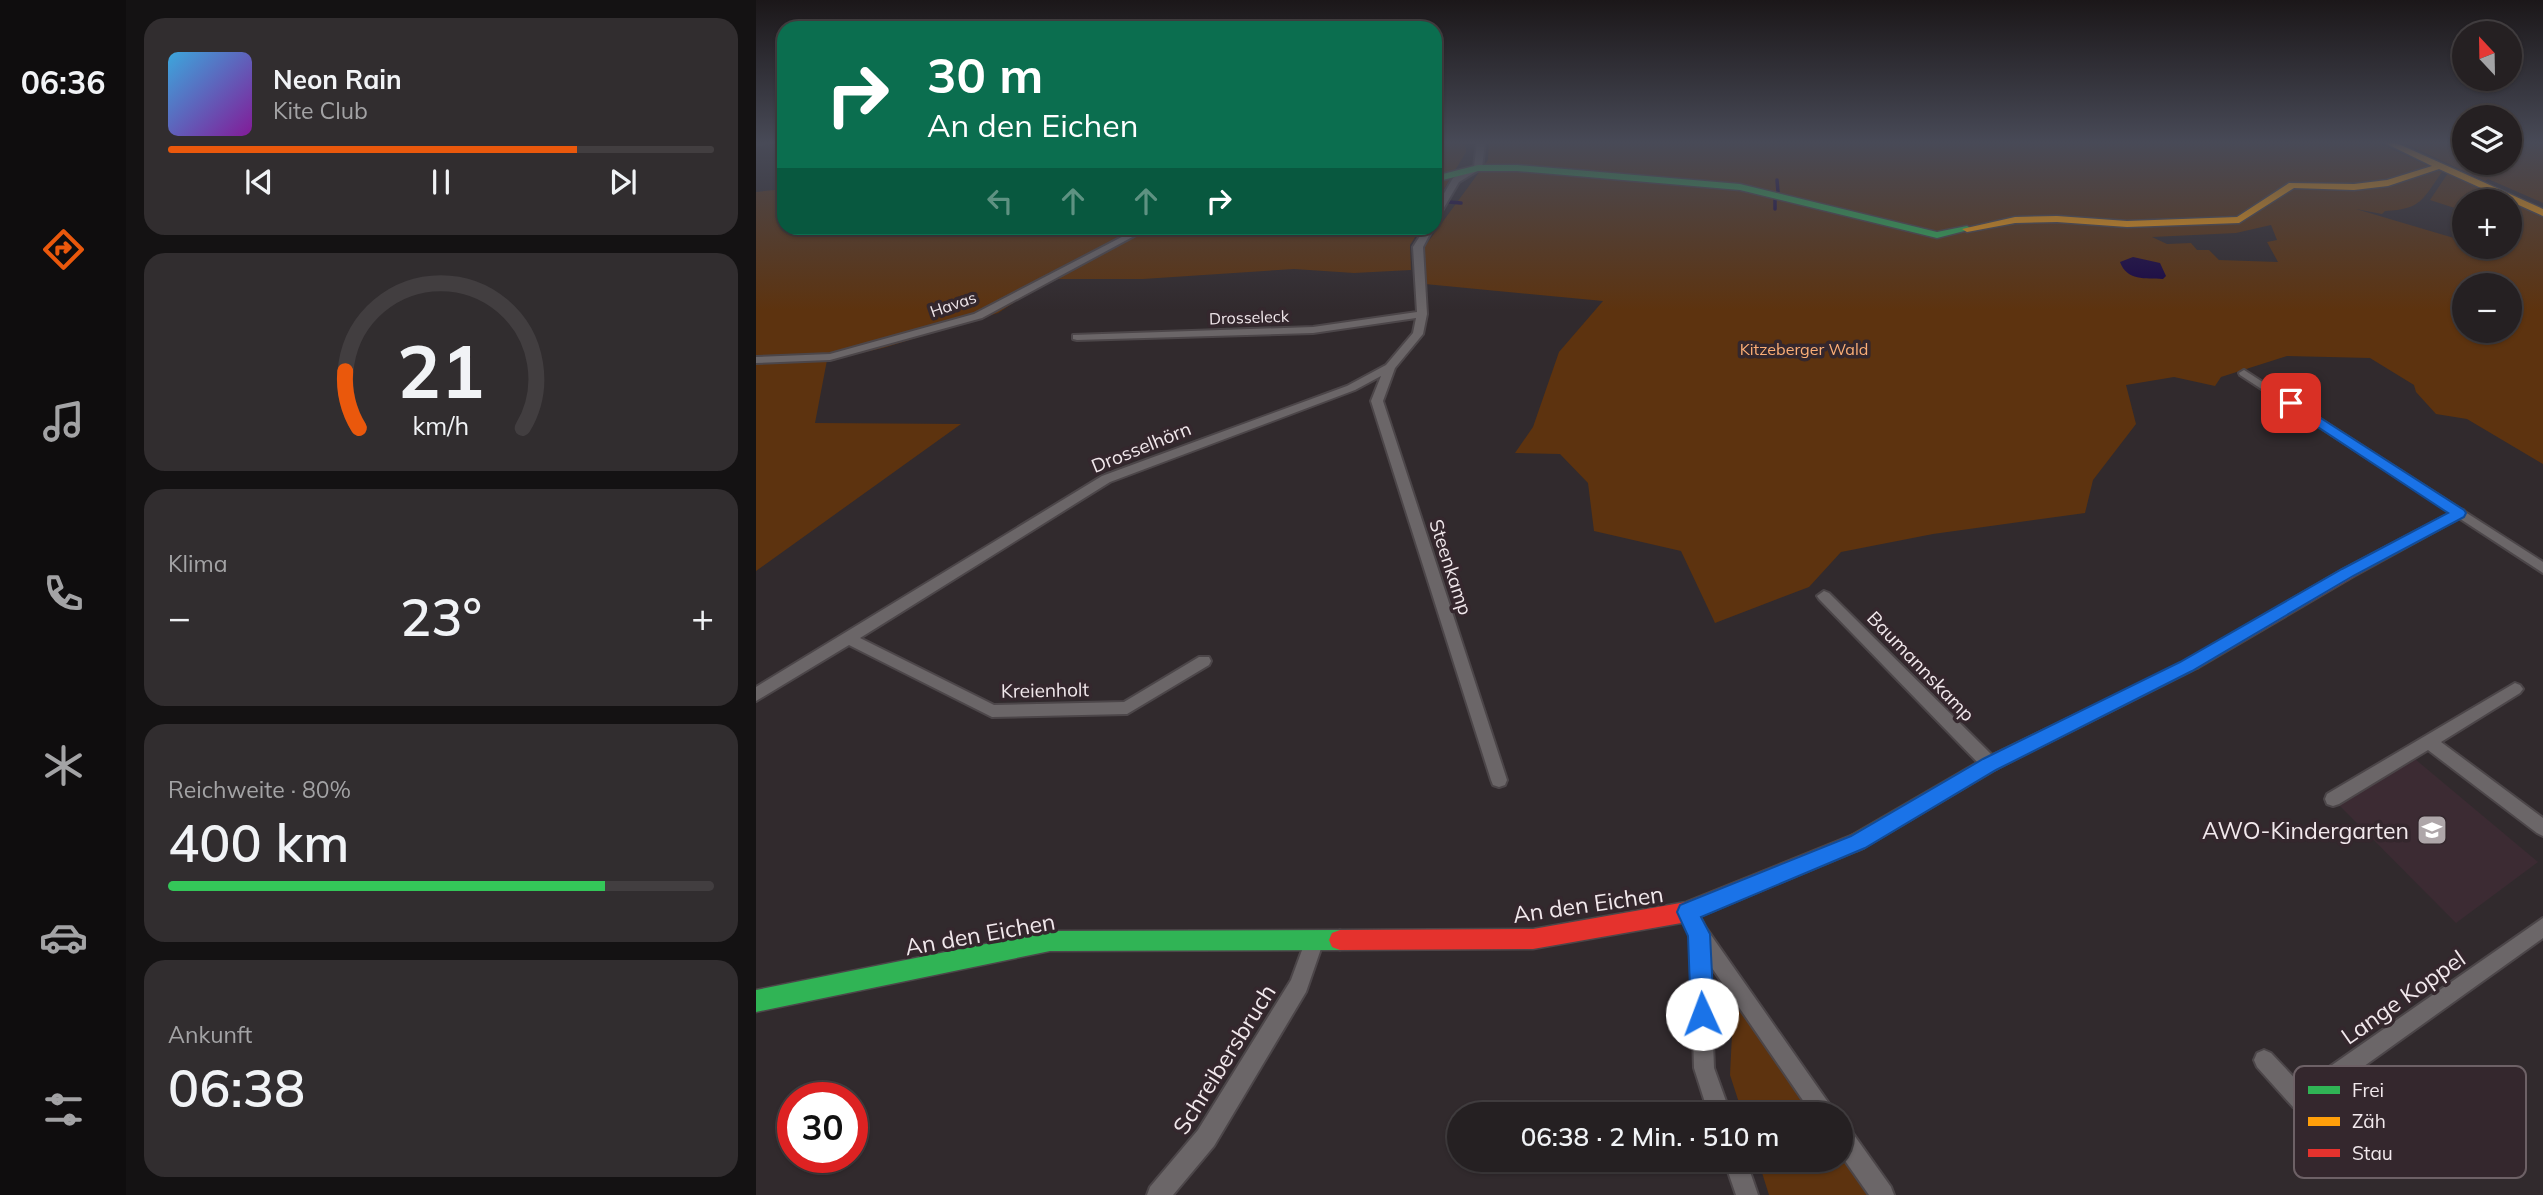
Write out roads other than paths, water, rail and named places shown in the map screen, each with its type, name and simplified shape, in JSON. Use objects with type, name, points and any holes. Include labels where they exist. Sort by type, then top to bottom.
[{"type":"street","points":[[1784,198],[1937,235],[2015,220],[2057,219],[2127,224],[2210,223],[2239,219],[2272,198]]},
{"type":"street","points":[[2509,198],[2543,213]]},
{"type":"street","name":"Havas","points":[[756,360],[830,357],[978,316],[1132,235]]},
{"type":"street","name":"Drosselhörn","points":[[756,695],[1106,479],[1351,388],[1390,367],[1418,334],[1422,314],[1418,247],[1425,235]]},
{"type":"street","name":"Drosseleck","points":[[1077,337],[1313,330],[1422,314]]},
{"type":"street","points":[[1351,388],[1377,401],[1390,367]]},
{"type":"street","points":[[2244,373],[2543,568]]},
{"type":"street","name":"Steenkamp","points":[[1377,401],[1499,780]]},
{"type":"street","name":"An den Eichen","points":[[756,1001],[1050,941],[1533,939],[1687,912],[1858,842],[1990,764],[2186,667],[2348,573],[2459,513]]},
{"type":"street","name":"Baumannskamp","points":[[1825,596],[1990,764]]},
{"type":"street","name":"Kreienholt","points":[[848,638],[992,711],[1127,708],[1204,661]]},
{"type":"street","points":[[2333,799],[2515,689]]},
{"type":"street","points":[[2430,742],[2543,828]]},
{"type":"street","points":[[1687,912],[1699,934],[1817,1102]]},
{"type":"street","name":"Lange Koppel","points":[[2348,1066],[2543,927]]},
{"type":"street","points":[[1699,934],[1704,1068],[1716,1102]]},
{"type":"street","name":"Schreibersbruch","points":[[1158,1195],[1213,1126],[1299,985],[1315,940]]},
{"type":"street","name":"Lange Koppel","points":[[2264,1060],[2294,1093]]},
{"type":"street","points":[[1853,1153],[1883,1195]]},
{"type":"street","points":[[1739,1172],[1747,1195]]},
{"type":"waterway","points":[[1775,200],[1775,209]]},
{"type":"waterway","points":[[1449,202],[1461,203]]},
{"type":"place","name":"AWO-Kindergarten","points":[[2432,830]]},
{"type":"park label","name":"Kitzeberger Wald","points":[[1804,349]]}]
